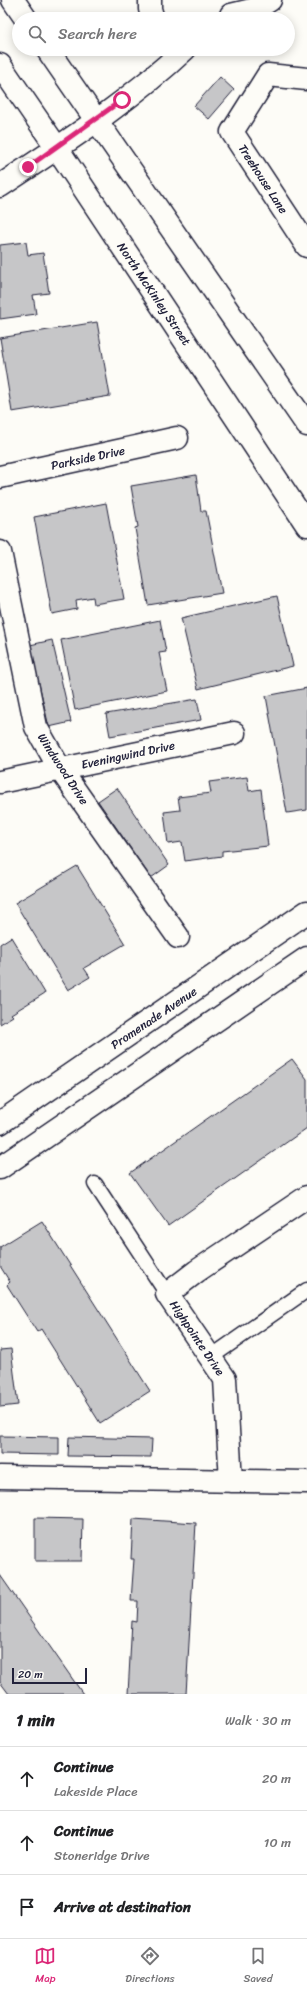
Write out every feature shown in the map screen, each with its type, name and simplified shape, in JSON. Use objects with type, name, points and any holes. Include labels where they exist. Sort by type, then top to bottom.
[{"type":"street","points":[[13,0],[21,12]]},
{"type":"street","points":[[150,0],[151,12]]},
{"type":"street","points":[[231,11],[256,9],[270,0]]},
{"type":"street","points":[[52,56],[307,425]]},
{"type":"street","points":[[0,186],[96,120],[149,80],[177,56]]},
{"type":"street","name":"North McKinley Street","points":[[0,65],[57,148],[307,525]]},
{"type":"street","name":"Treehouse Lane","points":[[307,79],[268,74],[232,132],[307,246]]},
{"type":"street","name":"Parkside Drive","points":[[0,477],[177,438]]},
{"type":"street","name":"Windwood Drive","points":[[0,552],[36,727],[60,769],[178,937]]},
{"type":"street","name":"Eveningwind Drive","points":[[0,782],[234,733]]},
{"type":"street","name":"Promenade Avenue","points":[[0,1123],[307,912]]},
{"type":"street","points":[[0,1168],[307,958]]},
{"type":"street","name":"Highpointe Drive","points":[[231,1481],[225,1379],[167,1294],[197,1271],[307,1197]]},
{"type":"street","points":[[0,1476],[307,1482]]},
{"type":"lane","points":[[95,1184],[167,1294]]},
{"type":"lane","points":[[210,1357],[307,1290]]},
{"type":"building","points":[[220,77],[234,90],[209,119],[194,106]]},
{"type":"building","points":[[26,242],[28,255],[43,253],[49,293],[33,295],[36,314],[0,319],[0,245]]},
{"type":"building","points":[[97,322],[110,396],[12,412],[0,338]]},
{"type":"building","points":[[196,475],[201,511],[206,511],[222,593],[148,605],[135,528],[138,527],[131,486]]},
{"type":"building","points":[[106,503],[124,599],[94,604],[93,597],[76,600],[77,609],[52,614],[34,517]]},
{"type":"building","points":[[277,596],[293,666],[198,689],[181,618]]},
{"type":"building","points":[[160,620],[166,652],[159,653],[167,691],[75,710],[61,640]]},
{"type":"building","points":[[52,640],[71,722],[49,727],[30,645]]},
{"type":"building","points":[[307,688],[307,810],[287,813],[266,696]]},
{"type":"building","points":[[197,699],[201,720],[110,736],[106,714]]},
{"type":"building","points":[[247,777],[249,791],[261,789],[268,846],[222,851],[222,856],[185,861],[182,842],[168,844],[164,812],[180,810],[178,797],[211,793],[209,782]]},
{"type":"building","points":[[117,788],[169,865],[151,878],[98,801]]},
{"type":"building","points":[[77,866],[125,944],[84,968],[90,977],[68,990],[15,903]]},
{"type":"building","points":[[11,937],[45,993],[11,1014],[13,1016],[0,1024],[0,944]]},
{"type":"building","points":[[292,1059],[307,1079],[307,1128],[168,1226],[130,1173]]},
{"type":"building","points":[[42,1221],[150,1391],[100,1423],[41,1329],[37,1332],[7,1285],[10,1282],[0,1266],[0,1247]]},
{"type":"building","points":[[11,1349],[18,1405],[0,1407],[0,1350]]},
{"type":"building","points":[[0,1436],[59,1437],[59,1455],[0,1454]]},
{"type":"building","points":[[69,1437],[152,1439],[151,1457],[68,1456]]},
{"type":"building","points":[[35,1518],[83,1519],[82,1561],[35,1561]]},
{"type":"building","points":[[133,1519],[196,1523],[186,1694],[128,1694],[132,1621],[137,1622],[138,1601],[131,1601],[134,1559],[131,1559]]},
{"type":"building","points":[[0,1575],[83,1694],[9,1694],[0,1682]]},
{"type":"route","points":[[28,167],[57,148],[122,100]]}]
